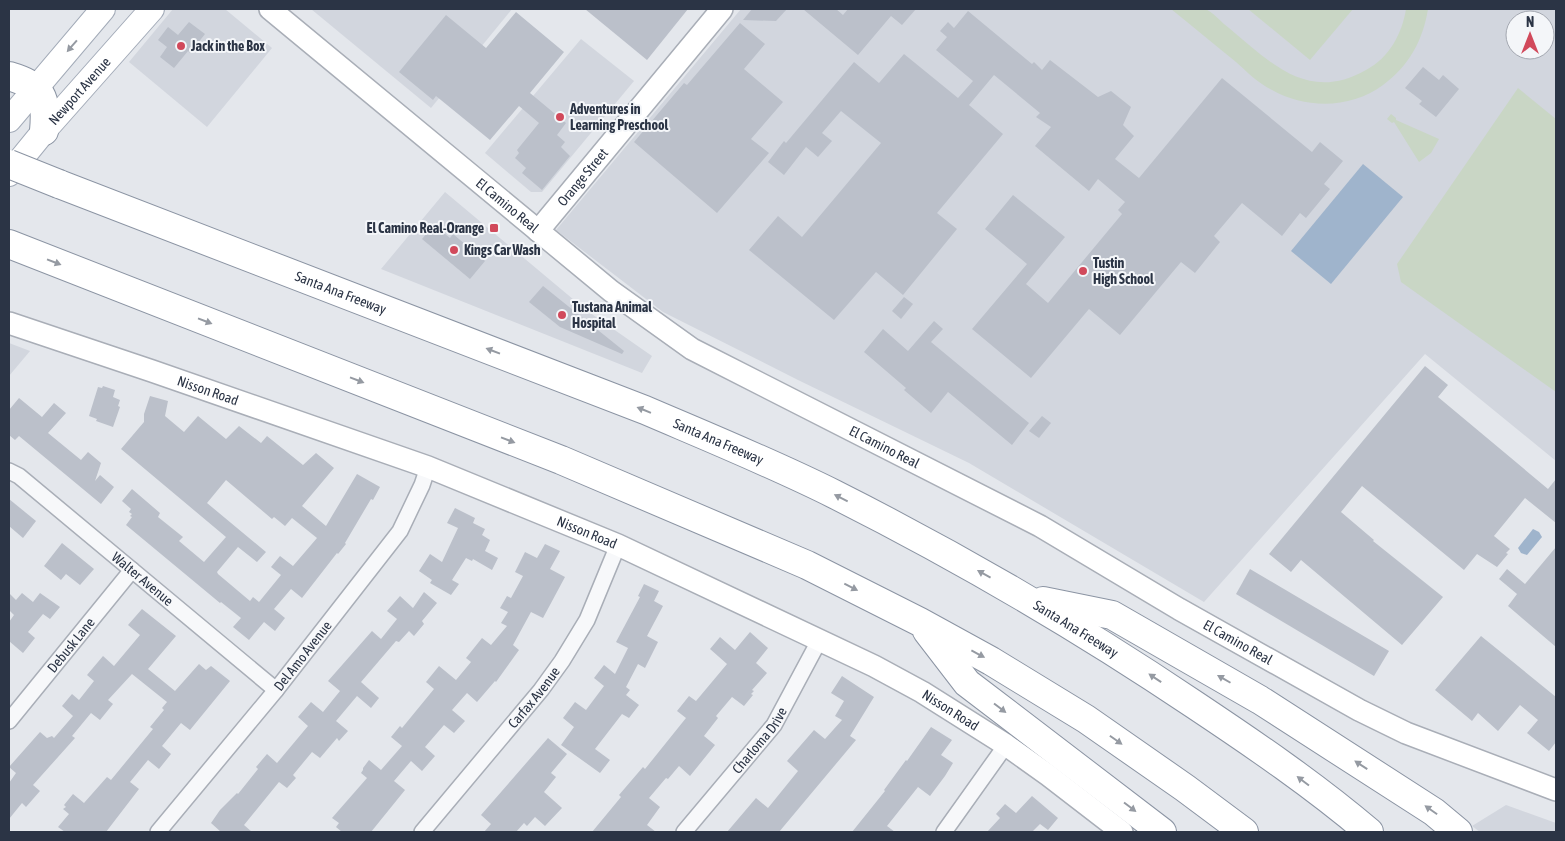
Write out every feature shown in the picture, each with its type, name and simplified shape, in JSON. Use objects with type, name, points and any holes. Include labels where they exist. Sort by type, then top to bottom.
[{"type":"highway","points":[[9,76],[36,87],[45,107],[44,131]]},
{"type":"highway","name":"Santa Ana Freeway","points":[[9,164],[645,410],[833,493],[1026,598],[1149,674],[1266,753],[1369,832]]},
{"type":"highway","points":[[9,244],[561,460],[807,565],[991,660],[1086,719],[1244,832]]},
{"type":"highway","points":[[1026,598],[1112,615],[1260,700],[1434,812],[1458,832]]},
{"type":"highway","points":[[920,622],[967,683],[1162,832]]},
{"type":"main road","points":[[9,120],[104,9]]},
{"type":"main road","name":"Newport Avenue","points":[[9,174],[44,131],[152,9]]},
{"type":"street","name":"El Camino Real","points":[[270,9],[611,291],[692,349],[1040,526],[1179,609],[1359,710],[1406,733],[1556,790]]},
{"type":"street","name":"Orange Street","points":[[538,231],[722,9]]},
{"type":"street","name":"Nisson Road","points":[[9,323],[428,467],[618,545],[820,640],[898,679],[964,717],[1006,745],[1048,774],[1122,832]]},
{"type":"street","name":"Del Amo Avenue","points":[[158,832],[276,690],[400,531],[422,485],[428,467]]},
{"type":"street","name":"Walter Avenue","points":[[9,471],[19,476],[276,690]]},
{"type":"street","name":"Carfax Avenue","points":[[422,832],[541,690],[562,661],[587,620],[618,545]]},
{"type":"street","name":"Debusk Lane","points":[[9,720],[132,570]]},
{"type":"street","name":"Charloma Drive","points":[[684,832],[774,725],[820,640]]},
{"type":"street","points":[[944,832],[1006,745]]},
{"type":"shaded area","points":[[173,9],[225,9],[272,48],[207,127],[129,62]]},
{"type":"shaded area","points":[[311,9],[512,9],[431,108]]},
{"type":"shaded area","name":"Tustin High School","points":[[741,9],[1556,9],[1556,461],[1425,354],[1204,602],[969,463],[663,312],[556,230]]},
{"type":"shaded area","name":"Adventures in Learning Preschool","points":[[581,39],[634,81],[542,192],[531,192],[485,153]]},
{"type":"shaded area","points":[[445,192],[586,310],[652,356],[642,373],[381,269]]},
{"type":"shaded area","points":[[9,343],[30,351],[9,376]]},
{"type":"shaded area","points":[[1506,805],[1556,823],[1556,832],[1480,832],[1472,826]]},
{"type":"green space","points":[[1202,8],[1208,10],[1260,54],[1276,65],[1291,74],[1308,80],[1326,82],[1345,79],[1374,65],[1388,52],[1398,36],[1406,9],[1428,9],[1423,31],[1418,42],[1407,61],[1392,78],[1370,93],[1357,99],[1328,104],[1299,101],[1267,87],[1171,9]]},
{"type":"green space","points":[[1248,9],[1353,9],[1310,60]]},
{"type":"green space","points":[[1518,88],[1556,119],[1556,392],[1401,282],[1397,264]]},
{"type":"green space","points":[[1391,114],[1396,120],[1439,139],[1431,153],[1419,162],[1394,122],[1392,123],[1387,119]]},
{"type":"water","points":[[1363,164],[1403,197],[1331,284],[1291,251]]},
{"type":"water","points":[[1533,529],[1539,532],[1542,537],[1527,555],[1521,553],[1518,548]]},
{"type":"building","points":[[585,9],[688,9],[647,60]]},
{"type":"building","points":[[752,9],[787,9],[776,21],[743,20]]},
{"type":"building","points":[[803,9],[836,9],[843,15],[848,9],[916,9],[902,25],[891,16],[858,55]]},
{"type":"building","points":[[968,11],[1032,64],[1034,62],[1042,70],[1050,60],[1098,97],[1111,91],[1131,107],[1123,125],[1134,136],[1115,159],[1139,178],[1222,78],[1312,152],[1320,142],[1343,161],[1324,184],[1330,189],[1306,218],[1300,213],[1282,236],[1242,203],[1214,236],[1220,242],[1195,273],[1181,262],[1120,335],[1089,309],[1031,378],[972,329],[1027,264],[985,229],[1013,195],[1065,237],[1026,284],[1048,303],[1122,214],[1118,210],[1125,202],[1098,179],[1089,191],[1035,146],[1051,127],[1036,117],[1040,113],[994,75],[969,105],[1003,134],[937,213],[957,229],[903,295],[876,272],[834,320],[749,250],[778,216],[802,237],[881,143],[841,111],[822,133],[832,141],[818,157],[806,147],[784,175],[768,162],[784,141],[786,143],[854,62],[879,83],[904,54],[958,98],[973,81],[936,50],[947,37],[940,31],[948,22],[954,28]]},
{"type":"building","points":[[516,12],[564,52],[530,93],[566,123],[557,135],[565,142],[561,147],[570,156],[542,190],[522,173],[526,168],[515,158],[519,153],[517,150],[539,123],[519,106],[490,140],[436,96],[433,100],[399,72],[446,15],[486,48]]},
{"type":"building","name":"Jack in the Box","points":[[189,22],[205,34],[190,53],[188,51],[174,68],[160,57],[167,47],[158,40],[168,27],[178,35]]},
{"type":"building","points":[[740,23],[765,44],[744,69],[783,102],[751,139],[769,153],[717,213],[634,142],[684,83],[687,85]]},
{"type":"building","points":[[1423,67],[1439,80],[1443,75],[1459,89],[1436,117],[1419,104],[1422,101],[1405,88]]},
{"type":"building","name":"Kings Car Wash","points":[[434,225],[450,238],[453,234],[485,261],[470,279],[422,239]]},
{"type":"building","name":"Tustana Animal Hospital","points":[[543,286],[624,351],[622,354],[560,327],[529,302]]},
{"type":"building","points":[[904,297],[913,304],[901,319],[892,311]]},
{"type":"building","points":[[934,321],[943,329],[931,342],[1029,423],[1012,445],[948,392],[931,413],[904,390],[906,388],[864,352],[883,329],[908,351]]},
{"type":"building","points":[[1425,366],[1448,385],[1438,397],[1548,489],[1556,479],[1556,523],[1525,498],[1494,536],[1510,549],[1497,567],[1477,554],[1464,570],[1362,486],[1341,512],[1373,541],[1443,597],[1402,645],[1301,560],[1291,572],[1269,554]]},
{"type":"building","points":[[103,386],[115,390],[113,397],[120,400],[118,406],[120,407],[113,427],[96,421],[97,419],[89,416],[98,387],[102,388]]},
{"type":"building","points":[[150,396],[168,401],[165,416],[184,432],[198,416],[226,439],[239,426],[261,443],[267,436],[303,465],[316,453],[334,468],[302,506],[326,526],[357,474],[380,487],[373,500],[371,499],[346,544],[302,598],[291,589],[274,609],[285,618],[275,631],[264,622],[249,640],[233,627],[241,618],[220,603],[126,525],[132,514],[129,512],[131,509],[122,501],[132,489],[160,513],[158,517],[183,537],[179,541],[204,562],[226,537],[121,449],[144,422],[144,414]],"holes":[[[226,480],[272,519],[274,517],[285,526],[292,518],[317,538],[293,566],[280,556],[271,567],[281,575],[259,602],[253,597],[250,601],[217,572],[238,547],[257,562],[266,552],[207,503]]]},
{"type":"building","points":[[19,398],[42,417],[54,403],[66,413],[48,433],[81,460],[88,452],[101,463],[95,481],[100,475],[114,487],[101,504],[19,436],[15,440],[9,435],[9,410]]},
{"type":"building","points":[[1042,416],[1051,423],[1039,438],[1029,431]]},
{"type":"building","points":[[9,499],[36,521],[23,538],[9,526]]},
{"type":"building","points":[[455,508],[475,518],[473,523],[485,529],[482,535],[490,540],[485,551],[498,558],[492,570],[473,559],[472,561],[466,558],[452,580],[459,584],[451,595],[430,583],[432,580],[419,571],[430,554],[442,562],[458,528],[447,523]]},
{"type":"building","points":[[62,543],[94,569],[80,585],[66,574],[61,580],[44,566]]},
{"type":"building","points":[[545,544],[560,551],[550,569],[565,577],[543,618],[531,612],[513,645],[519,650],[496,682],[477,702],[467,693],[452,710],[465,721],[454,733],[444,725],[425,747],[435,756],[422,771],[411,761],[394,781],[405,790],[371,832],[342,832],[336,827],[339,823],[332,818],[367,778],[361,773],[363,768],[369,760],[381,770],[402,746],[391,737],[400,726],[402,728],[434,689],[426,682],[439,666],[456,680],[471,662],[466,658],[482,638],[491,645],[507,626],[501,623],[508,612],[500,608],[507,596],[511,598],[523,576],[515,572],[525,552],[537,558]]},
{"type":"building","points":[[1556,547],[1556,647],[1508,606],[1517,594],[1499,579],[1507,569],[1525,584]]},
{"type":"building","points":[[1250,569],[1389,651],[1374,676],[1236,594]]},
{"type":"building","points":[[644,584],[659,591],[654,601],[663,606],[647,636],[658,642],[645,668],[638,664],[626,687],[630,690],[626,695],[639,705],[629,718],[622,714],[595,749],[610,760],[600,773],[561,745],[574,727],[563,718],[575,702],[586,710],[604,686],[594,678],[604,665],[615,674],[628,648],[616,642],[640,597],[638,596]]},
{"type":"building","points":[[424,592],[437,603],[422,621],[424,624],[414,636],[409,631],[399,642],[396,641],[361,682],[379,698],[371,708],[357,696],[336,721],[348,731],[339,741],[337,738],[320,758],[312,752],[293,775],[296,778],[287,788],[279,782],[244,825],[252,832],[221,832],[211,823],[220,810],[238,794],[258,769],[256,767],[267,754],[277,763],[308,726],[298,717],[311,702],[323,712],[340,691],[328,681],[372,631],[381,639],[397,619],[387,611],[400,596],[413,608]]},
{"type":"building","points":[[9,593],[16,600],[22,593],[33,602],[40,593],[60,607],[50,619],[43,614],[28,632],[35,638],[23,653],[9,641],[9,622],[14,615],[9,610]]},
{"type":"building","points":[[142,609],[176,636],[148,669],[175,691],[199,664],[206,670],[211,666],[230,681],[190,730],[181,723],[162,746],[171,754],[159,769],[148,760],[130,782],[139,789],[106,832],[65,832],[58,827],[69,814],[63,809],[73,794],[84,803],[107,777],[111,780],[153,729],[150,727],[164,710],[162,708],[167,702],[132,674],[108,700],[113,704],[100,720],[91,713],[72,736],[75,738],[33,785],[40,791],[26,807],[22,803],[9,819],[9,783],[16,773],[9,767],[40,732],[47,738],[52,736],[54,738],[73,716],[62,706],[72,694],[79,700],[94,681],[87,675],[103,656],[114,666],[140,635],[128,625]]},
{"type":"building","points":[[750,632],[768,648],[756,663],[767,673],[752,690],[754,691],[751,694],[753,695],[744,706],[732,697],[716,716],[718,718],[704,736],[715,745],[690,776],[679,766],[649,798],[660,807],[647,825],[656,832],[592,832],[621,797],[619,795],[643,767],[645,769],[686,718],[677,711],[689,696],[696,701],[727,664],[710,649],[720,637],[735,650]]},
{"type":"building","points":[[1481,636],[1556,697],[1556,742],[1549,751],[1527,733],[1538,720],[1520,705],[1498,731],[1478,713],[1472,721],[1435,690]]},
{"type":"building","points":[[842,676],[874,697],[850,736],[856,740],[779,832],[727,832],[756,798],[768,808],[798,771],[787,761],[814,730],[825,739],[842,720],[835,716],[844,701],[831,693]]},
{"type":"building","points":[[931,727],[952,740],[941,755],[953,763],[930,796],[918,787],[887,826],[895,832],[852,832],[885,791]]},
{"type":"building","points":[[548,738],[567,754],[551,773],[556,777],[544,792],[562,808],[545,826],[535,817],[527,826],[524,823],[516,832],[484,832],[491,824],[481,815]]},
{"type":"building","points":[[1032,796],[1058,818],[1048,830],[1040,824],[1032,832],[987,832],[1000,818],[996,814],[1005,804],[1016,813]]},
{"type":"place","name":"Jack in the Box","points":[[181,46]]},
{"type":"place","name":"Adventures in Learning Preschool","points":[[560,117]]},
{"type":"place","name":"El Camino Real-Orange","points":[[494,228]]},
{"type":"place","name":"Kings Car Wash","points":[[454,250]]},
{"type":"place","name":"Tustin High School","points":[[1083,271]]},
{"type":"place","name":"Tustana Animal Hospital","points":[[562,315]]}]
